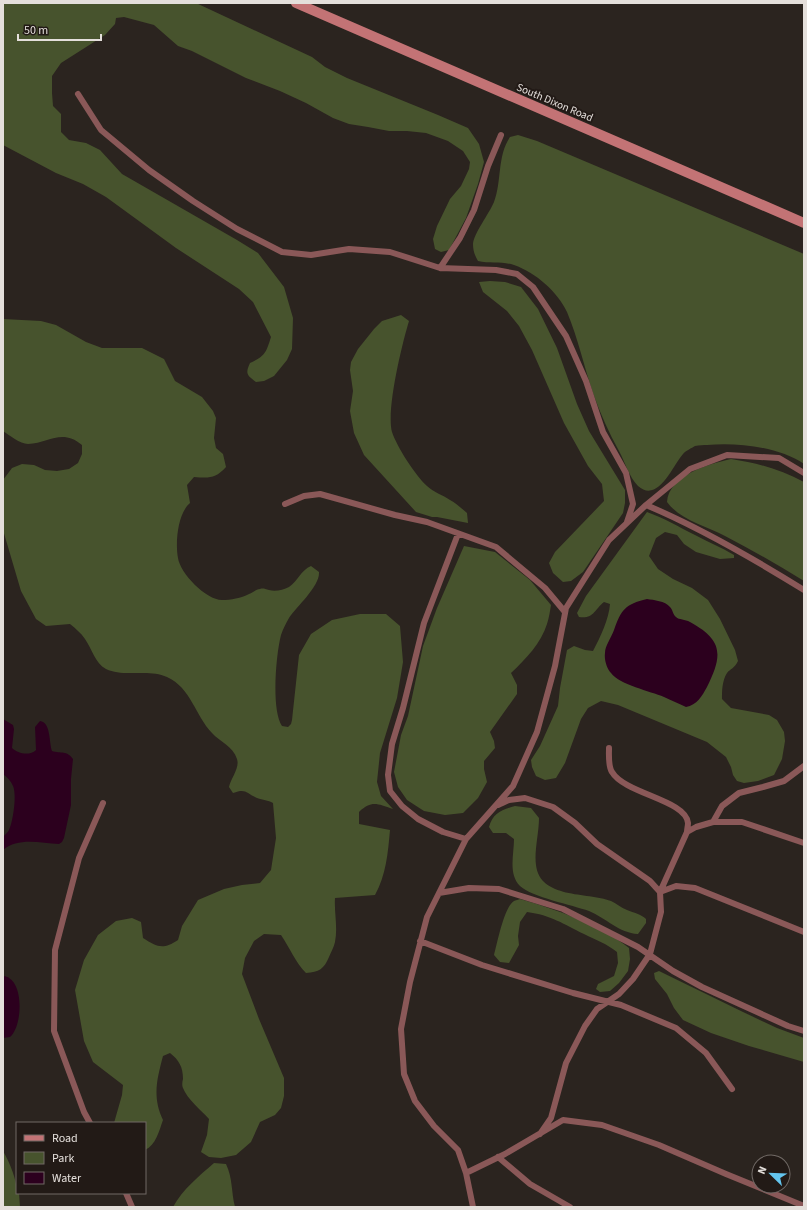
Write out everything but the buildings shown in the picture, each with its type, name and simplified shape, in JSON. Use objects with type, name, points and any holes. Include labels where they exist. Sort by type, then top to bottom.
[{"type":"main road","name":"South Dixon Road","points":[[296,3],[804,223]]},
{"type":"lane","points":[[78,94],[101,130],[150,170],[193,202],[282,252],[311,255],[349,249],[390,252],[440,268],[496,270],[517,274],[533,287],[566,336],[586,381],[603,432],[626,473],[633,504],[626,524]]},
{"type":"lane","points":[[440,268],[460,238],[474,210],[488,166],[501,135]]},
{"type":"lane","points":[[473,1207],[466,1173],[458,1150],[434,1126],[415,1101],[404,1074],[401,1029],[410,982],[427,917],[466,838],[513,786],[537,732],[555,666],[566,608],[608,540],[646,505],[690,469],[727,455],[779,458],[804,473]]},
{"type":"lane","points":[[285,504],[304,496],[320,494],[395,515],[427,522],[496,546],[545,588],[566,612]]},
{"type":"lane","points":[[646,505],[661,511],[739,551],[804,590]]},
{"type":"lane","points":[[458,534],[424,623],[403,708],[392,744],[388,775],[390,791],[402,806],[418,819],[443,832],[466,838]]},
{"type":"lane","points":[[540,1134],[551,1118],[566,1063],[585,1026],[597,1009],[619,994],[633,979],[650,954],[661,912],[660,892],[687,832],[688,822],[685,815],[677,807],[647,795],[623,782],[612,772],[609,748]]},
{"type":"lane","points":[[713,822],[722,806],[739,793],[764,788],[784,781],[804,766]]},
{"type":"lane","points":[[495,807],[509,800],[526,798],[553,807],[575,823],[597,844],[650,881],[660,892]]},
{"type":"lane","points":[[89,1122],[84,1112],[54,1031],[55,950],[78,858],[103,803]]},
{"type":"lane","points":[[687,832],[696,827],[713,822],[742,822],[804,843]]},
{"type":"lane","points":[[660,892],[676,886],[695,888],[804,932]]},
{"type":"lane","points":[[439,893],[469,888],[499,889],[563,909],[650,954],[673,971],[702,987],[788,1026],[804,1031]]},
{"type":"lane","points":[[420,941],[482,965],[573,993],[621,1005],[676,1028],[706,1054],[732,1090]]},
{"type":"lane","points":[[466,1173],[498,1157],[563,1120],[602,1125],[659,1145],[804,1206]]},
{"type":"lane","points":[[498,1157],[530,1184],[570,1207]]},
{"type":"lane","points":[[126,1194],[132,1207]]},
{"type":"green space","points":[[3,3],[196,3],[312,57],[325,67],[347,78],[468,128],[479,144],[484,162],[466,218],[449,250],[441,252],[435,249],[433,239],[437,226],[450,199],[461,186],[469,169],[470,162],[463,151],[448,141],[426,133],[389,131],[349,124],[333,118],[280,91],[246,78],[192,51],[178,46],[154,25],[124,17],[116,18],[115,24],[105,35],[61,63],[52,76],[53,106],[61,114],[61,132],[69,140],[86,143],[100,150],[122,174],[258,253],[284,287],[293,318],[292,349],[287,360],[274,376],[264,381],[256,382],[248,374],[248,367],[250,363],[262,356],[268,347],[271,337],[253,302],[239,289],[176,248],[106,197],[83,184],[56,173],[3,145]]},
{"type":"green space","points":[[518,135],[537,141],[804,254],[804,464],[783,453],[757,447],[731,444],[698,445],[684,453],[670,474],[658,487],[652,490],[645,490],[638,486],[630,474],[602,415],[590,383],[571,322],[563,304],[552,290],[538,278],[522,268],[510,264],[478,261],[474,253],[474,240],[494,202],[503,152],[510,137]]},
{"type":"green space","points":[[479,282],[505,282],[521,287],[538,309],[557,348],[577,404],[589,431],[625,490],[623,513],[583,572],[571,581],[563,582],[553,573],[549,563],[555,552],[604,501],[602,484],[588,466],[564,423],[532,350],[519,326],[507,311],[483,292]]},
{"type":"green space","points":[[401,315],[409,321],[399,360],[393,393],[391,409],[392,432],[402,453],[422,481],[429,488],[454,503],[467,513],[468,523],[432,517],[416,512],[364,455],[354,433],[350,411],[353,391],[350,370],[351,362],[358,349],[382,321]]},
{"type":"green space","points":[[3,319],[41,321],[56,325],[86,342],[102,348],[142,348],[164,359],[175,381],[202,397],[213,411],[216,418],[214,438],[216,448],[223,454],[226,467],[212,477],[194,477],[187,485],[190,503],[180,521],[177,536],[178,558],[183,571],[202,591],[209,596],[222,600],[239,598],[259,589],[271,591],[282,590],[292,585],[305,570],[311,566],[319,572],[318,578],[312,590],[289,618],[281,635],[276,668],[276,708],[282,726],[288,727],[291,724],[299,655],[311,634],[332,620],[360,614],[386,614],[400,626],[403,662],[397,698],[380,753],[377,782],[381,796],[393,809],[371,804],[359,812],[359,824],[390,830],[382,880],[375,895],[335,898],[335,942],[323,967],[314,972],[306,973],[302,969],[281,935],[264,934],[254,941],[245,958],[242,974],[284,1078],[284,1096],[281,1108],[275,1115],[260,1122],[251,1142],[236,1155],[221,1158],[209,1157],[201,1152],[207,1135],[209,1119],[185,1092],[182,1086],[183,1075],[181,1067],[176,1058],[170,1053],[163,1056],[159,1072],[157,1096],[163,1120],[157,1137],[152,1145],[146,1150],[146,1122],[114,1122],[122,1095],[123,1085],[93,1062],[84,1041],[75,990],[84,960],[98,935],[116,921],[132,918],[141,922],[143,938],[152,944],[160,946],[168,945],[178,940],[182,926],[198,900],[224,889],[260,883],[271,870],[276,838],[273,803],[257,798],[243,791],[233,793],[229,787],[238,762],[233,751],[215,736],[206,726],[187,695],[175,682],[160,674],[121,673],[106,669],[96,660],[83,637],[70,624],[46,626],[36,619],[21,591],[3,530],[3,480],[12,468],[22,464],[34,465],[45,470],[57,471],[69,469],[78,463],[82,454],[82,445],[75,440],[62,437],[25,444],[3,431]]},
{"type":"green space","points":[[731,459],[768,467],[786,473],[804,482],[804,581],[735,541],[679,514],[667,502],[669,493],[682,478],[692,472],[712,464]]},
{"type":"green space","points":[[647,512],[734,555],[734,558],[720,559],[696,552],[684,544],[677,535],[665,532],[656,538],[649,556],[658,569],[673,579],[692,588],[708,600],[720,619],[735,650],[738,661],[725,676],[722,699],[731,708],[769,715],[777,720],[784,732],[785,741],[782,759],[774,775],[758,781],[744,783],[737,781],[726,757],[707,742],[618,705],[601,701],[588,708],[581,719],[565,763],[556,778],[545,780],[536,776],[531,760],[540,746],[558,706],[567,650],[574,646],[593,651],[606,622],[610,604],[604,602],[588,617],[579,617],[577,613],[586,596]]},
{"type":"green space","points":[[464,546],[495,552],[530,580],[551,605],[548,622],[541,638],[511,673],[517,685],[517,694],[490,732],[495,748],[484,761],[487,782],[478,798],[463,813],[445,815],[424,811],[407,800],[398,787],[394,772],[401,735],[408,716],[423,646],[437,608]]},
{"type":"green space","points":[[515,806],[531,808],[539,818],[536,865],[539,876],[546,884],[555,889],[566,892],[611,901],[642,916],[646,919],[646,923],[638,934],[625,931],[589,911],[533,894],[520,886],[516,881],[513,870],[514,839],[506,833],[493,833],[489,827],[495,815]]},
{"type":"green space","points":[[520,899],[562,913],[591,925],[605,932],[629,948],[630,959],[628,971],[619,983],[610,991],[600,992],[596,989],[598,984],[614,976],[618,963],[617,952],[605,944],[557,920],[535,913],[527,912],[520,922],[518,936],[519,945],[509,963],[500,962],[494,955],[501,926],[510,905]]},
{"type":"green space","points":[[659,971],[777,1028],[804,1038],[804,1062],[711,1033],[683,1020],[674,1008],[667,994],[655,979],[654,973]]},
{"type":"green space","points":[[3,1151],[11,1166],[16,1184],[16,1194],[19,1194],[20,1207],[3,1207]]},
{"type":"green space","points":[[214,1163],[226,1164],[230,1175],[235,1207],[173,1207],[186,1189]]},
{"type":"water","points":[[647,599],[659,601],[668,605],[676,617],[688,621],[709,635],[717,649],[716,666],[707,687],[701,697],[690,706],[686,707],[621,681],[615,677],[607,667],[605,659],[606,648],[619,617],[629,606]]},
{"type":"water","points":[[3,719],[13,725],[12,748],[15,750],[27,754],[36,750],[35,727],[40,721],[44,722],[48,729],[52,751],[66,753],[73,759],[71,805],[64,838],[59,844],[22,842],[15,843],[3,850],[3,837],[9,831],[15,795],[12,784],[3,774]]},
{"type":"water","points":[[3,976],[8,977],[14,983],[19,998],[20,1007],[17,1025],[14,1032],[10,1037],[3,1038]]}]
